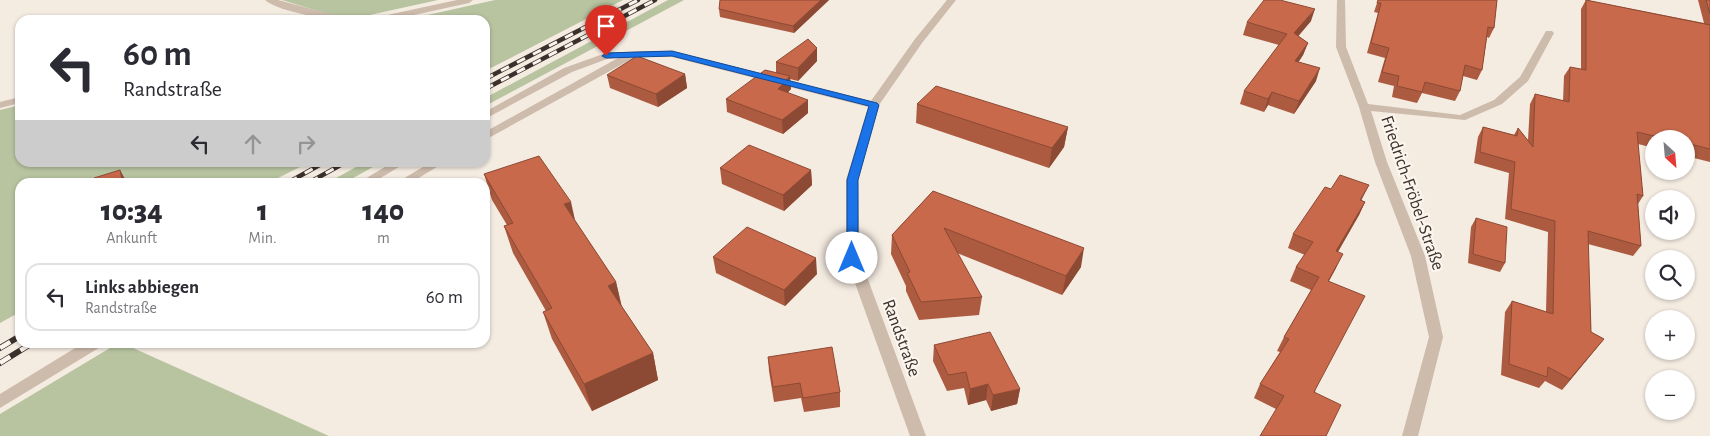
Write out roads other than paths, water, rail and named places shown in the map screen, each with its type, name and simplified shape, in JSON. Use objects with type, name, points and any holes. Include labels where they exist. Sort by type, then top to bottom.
[{"type":"street","points":[[269,0],[320,15]]},
{"type":"street","points":[[401,15],[469,0]]},
{"type":"street","name":"Randstraße","points":[[918,436],[852,258],[852,180],[874,105],[918,41],[952,0]]},
{"type":"street","name":"Friedrich-Fröbel-Straße","points":[[1341,0],[1341,47],[1418,256],[1436,338],[1410,436]]},
{"type":"street","name":"Friedrich-Fröbel-Straße","points":[[1364,107],[1461,118],[1498,102],[1524,79],[1549,33]]},
{"type":"street","points":[[490,113],[568,70],[606,56],[640,54],[672,54],[874,105]]},
{"type":"street","points":[[490,134],[624,59],[640,54]]},
{"type":"street","points":[[0,105],[15,101]]},
{"type":"street","points":[[373,178],[393,167]]},
{"type":"street","points":[[411,178],[431,167]]},
{"type":"street","points":[[0,402],[87,348]]},
{"type":"railway","points":[[490,76],[638,0]]},
{"type":"railway","points":[[490,86],[655,0]]},
{"type":"railway","points":[[296,178],[316,167]]},
{"type":"railway","points":[[317,178],[337,167]]},
{"type":"railway","points":[[0,348],[15,339]]},
{"type":"railway","points":[[0,363],[24,348]]}]
